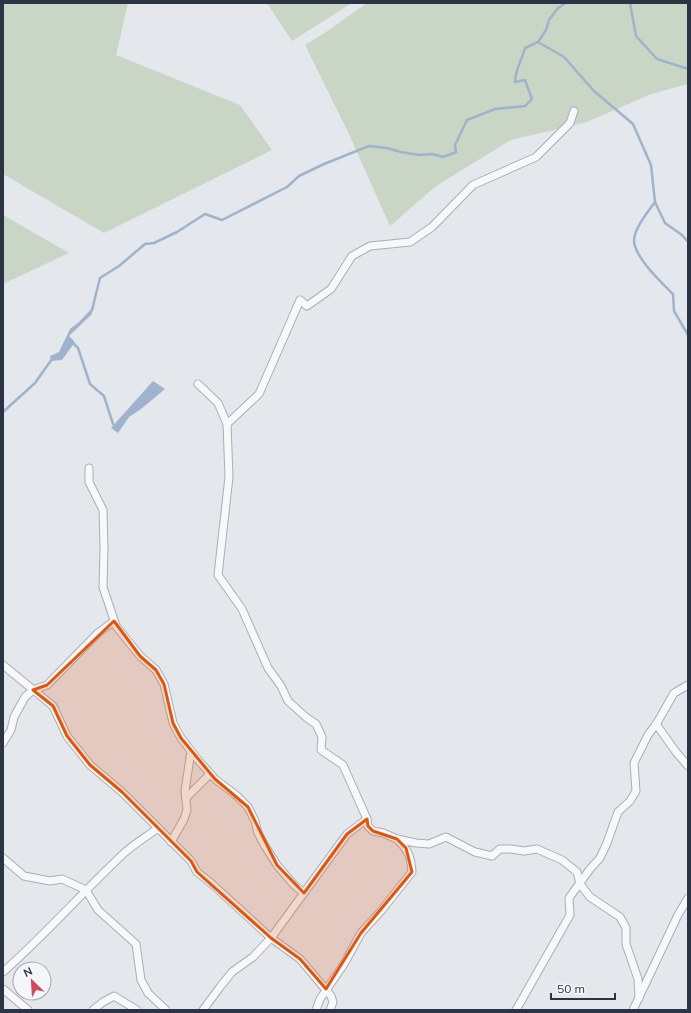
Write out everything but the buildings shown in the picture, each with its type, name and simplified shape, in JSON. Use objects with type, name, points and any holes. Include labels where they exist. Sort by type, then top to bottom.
[{"type":"street","points":[[227,424],[259,394],[300,300],[307,306],[331,289],[352,256],[370,246],[410,242],[432,227],[473,184],[536,157],[570,123],[574,111]]},
{"type":"street","points":[[198,384],[218,403],[227,424],[229,477],[218,575],[242,609],[268,668],[281,686],[288,701],[316,724],[322,737],[321,750],[343,765],[367,819],[368,826],[373,831],[383,833],[397,839],[429,844],[446,837],[475,852],[492,856],[500,849],[524,851],[537,849],[562,860],[577,872],[580,884],[590,897],[620,917],[626,928],[626,944],[638,979],[639,998]]},
{"type":"street","points":[[89,468],[88,482],[103,510],[103,587],[116,626],[140,656],[156,670],[164,684],[173,723],[181,738],[210,774],[248,807],[255,821],[258,833],[273,859],[294,885],[304,893]]},
{"type":"street","points":[[3,743],[11,730],[14,717],[25,697],[33,690],[47,685],[98,634],[114,621]]},
{"type":"street","points":[[3,665],[53,706],[68,736],[90,765],[122,792],[191,861],[197,872],[271,938],[300,959],[331,996],[333,1002],[330,1010]]},
{"type":"street","points":[[516,1010],[570,915],[569,898],[600,858],[618,812],[630,801],[636,791],[634,763],[648,735],[674,693],[688,685]]},
{"type":"street","points":[[656,724],[688,766]]},
{"type":"street","points":[[171,842],[184,819],[187,810],[185,791],[191,751]]},
{"type":"street","points":[[186,798],[210,774]]},
{"type":"street","points":[[203,1010],[232,972],[253,957],[271,938],[347,834],[367,819]]},
{"type":"street","points":[[3,972],[39,939],[68,907],[120,856],[158,828]]},
{"type":"street","points":[[316,1010],[320,999],[344,964],[361,933],[381,911],[412,872],[412,860],[406,848],[397,839]]},
{"type":"street","points":[[3,858],[24,876],[50,882],[62,879],[86,890],[98,910],[136,944],[141,980],[148,993],[166,1010]]},
{"type":"street","points":[[633,1010],[678,915],[688,898]]},
{"type":"street","points":[[3,989],[28,1010]]},
{"type":"street","points":[[94,1010],[103,1002],[114,996],[136,1010]]},
{"type":"highlighted area","points":[[114,621],[140,656],[156,670],[164,684],[173,723],[181,738],[215,779],[248,807],[277,865],[304,893],[347,834],[367,819],[368,826],[373,831],[397,839],[406,848],[412,872],[361,933],[326,989],[300,959],[271,938],[197,872],[191,861],[122,792],[90,765],[67,736],[53,706],[33,690],[47,685]]},
{"type":"green space","points":[[3,3],[128,3],[116,55],[240,105],[272,150],[104,233],[3,174]]},
{"type":"green space","points":[[267,3],[352,3],[292,41]]},
{"type":"green space","points":[[367,3],[688,3],[688,84],[651,94],[587,122],[511,140],[436,186],[390,226],[348,132],[305,45]]},
{"type":"green space","points":[[3,215],[69,253],[3,284]]},
{"type":"water","points":[[95,305],[91,315],[69,336],[75,342],[62,360],[51,361],[50,356],[59,352],[70,329]]},
{"type":"water","points":[[153,381],[165,389],[129,417],[118,433],[111,428]]},
{"type":"waterway","points":[[92,310],[100,278],[119,266],[145,244],[154,243],[177,232],[205,214],[222,220],[287,187],[299,176],[369,146],[387,148],[419,155],[432,154],[443,157],[456,152],[455,145],[467,120],[495,109],[525,106],[532,99],[525,80],[515,82],[517,69],[525,48],[538,42],[546,30],[549,20],[558,8],[566,3]]},
{"type":"waterway","points":[[630,3],[636,36],[657,59],[688,69]]},
{"type":"waterway","points":[[538,42],[564,57],[594,91],[633,124],[651,165],[655,202],[642,220],[637,230],[634,240],[635,247],[638,254],[649,269],[673,294],[674,311],[688,335]]},
{"type":"waterway","points":[[655,202],[665,223],[682,235],[688,242]]},
{"type":"waterway","points":[[71,341],[78,348],[90,384],[104,396],[113,424]]},
{"type":"waterway","points":[[3,412],[35,383],[52,359]]}]
